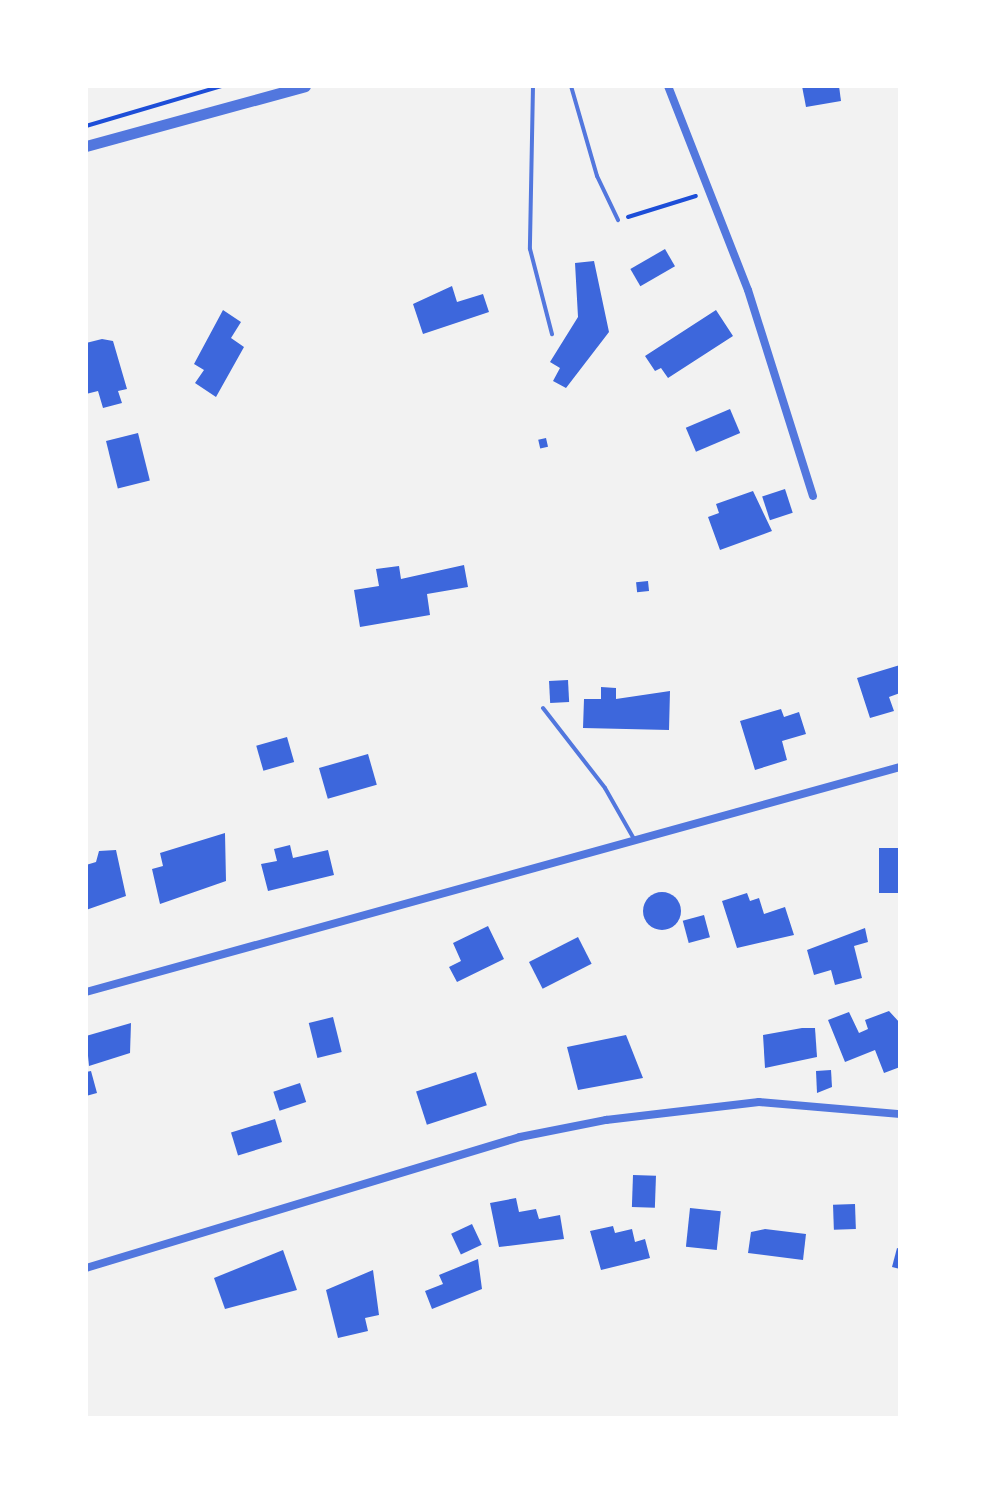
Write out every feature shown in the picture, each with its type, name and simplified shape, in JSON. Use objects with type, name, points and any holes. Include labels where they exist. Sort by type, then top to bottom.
[{"type":"street","points":[[86,146],[305,86]]},
{"type":"street","points":[[668,86],[706,191],[748,290],[813,496]]},
{"type":"street","points":[[86,992],[900,767]]},
{"type":"street","points":[[86,1268],[520,1137],[606,1120],[759,1102],[900,1114]]},
{"type":"lane","points":[[533,86],[530,249],[552,334]]},
{"type":"lane","points":[[571,86],[597,176],[618,220]]},
{"type":"lane","points":[[543,708],[605,788],[635,841]]},
{"type":"path","points":[[86,126],[222,86]]},
{"type":"path","points":[[618,220],[706,191]]},
{"type":"building","points":[[802,86],[839,86],[841,101],[806,107]]},
{"type":"building","points":[[665,249],[675,266],[640,286],[630,269]]},
{"type":"building","points":[[594,261],[609,332],[566,388],[553,381],[560,368],[550,362],[578,317],[575,263]]},
{"type":"building","points":[[452,286],[457,302],[483,294],[489,312],[423,334],[413,304]]},
{"type":"building","points":[[223,310],[241,322],[231,338],[244,347],[216,397],[195,383],[204,370],[194,364]]},
{"type":"building","points":[[716,310],[733,336],[668,378],[661,368],[655,371],[645,356]]},
{"type":"building","points":[[102,339],[113,341],[127,389],[118,391],[122,403],[103,408],[98,391],[86,394],[86,343]]},
{"type":"building","points":[[730,409],[740,433],[696,452],[686,428]]},
{"type":"building","points":[[138,433],[150,481],[118,489],[106,441]]},
{"type":"building","points":[[546,438],[548,447],[540,449],[538,440]]},
{"type":"building","points":[[785,489],[793,513],[770,520],[762,496]]},
{"type":"building","points":[[753,491],[772,531],[720,550],[708,517],[719,513],[716,504]]},
{"type":"building","points":[[464,565],[468,587],[427,594],[430,615],[360,627],[354,590],[379,586],[376,569],[399,566],[401,579]]},
{"type":"building","points":[[648,581],[649,591],[637,592],[636,582]]},
{"type":"building","points":[[900,665],[900,693],[889,697],[894,711],[870,718],[857,678]]},
{"type":"building","points":[[568,680],[569,702],[550,703],[549,681]]},
{"type":"building","points":[[601,687],[616,688],[616,699],[670,691],[669,730],[583,728],[584,699],[601,699]]},
{"type":"building","points":[[781,709],[784,717],[799,712],[806,734],[782,741],[787,760],[755,770],[740,721]]},
{"type":"building","points":[[287,737],[294,762],[263,771],[256,746]]},
{"type":"building","points":[[368,754],[377,785],[328,799],[319,768]]},
{"type":"building","points":[[225,833],[226,881],[160,904],[152,869],[163,866],[160,853]]},
{"type":"building","points":[[290,845],[293,858],[328,850],[334,875],[268,891],[261,864],[277,861],[274,849]]},
{"type":"building","points":[[879,848],[900,848],[900,893],[879,893]]},
{"type":"building","points":[[116,850],[126,896],[86,910],[86,865],[96,862],[99,851]]},
{"type":"building","points":[[662,892],[675,898],[681,911],[675,924],[662,930],[649,924],[643,911],[649,898]]},
{"type":"building","points":[[747,893],[750,901],[759,898],[764,914],[785,907],[794,935],[737,948],[722,901]]},
{"type":"building","points":[[704,915],[710,937],[689,943],[683,921]]},
{"type":"building","points":[[488,926],[504,959],[457,982],[449,967],[461,961],[453,943]]},
{"type":"building","points":[[865,928],[868,942],[854,946],[862,978],[835,985],[831,970],[814,975],[807,950]]},
{"type":"building","points":[[578,937],[592,964],[543,989],[529,962]]},
{"type":"building","points":[[889,1011],[900,1023],[900,1067],[884,1073],[875,1050],[845,1062],[828,1020],[849,1012],[859,1033],[868,1029],[865,1020]]},
{"type":"building","points":[[333,1017],[342,1052],[317,1058],[309,1023]]},
{"type":"building","points":[[131,1023],[130,1053],[89,1066],[86,1036]]},
{"type":"building","points":[[815,1028],[817,1057],[765,1068],[763,1035]]},
{"type":"building","points":[[626,1035],[643,1078],[578,1090],[567,1047]]},
{"type":"building","points":[[831,1070],[832,1087],[817,1093],[816,1071]]},
{"type":"building","points":[[91,1071],[97,1093],[86,1096],[86,1072]]},
{"type":"building","points":[[476,1072],[487,1105],[427,1125],[416,1091]]},
{"type":"building","points":[[300,1083],[306,1102],[280,1111],[273,1092]]},
{"type":"building","points":[[275,1119],[282,1142],[238,1155],[231,1132]]},
{"type":"building","points":[[633,1175],[656,1176],[655,1208],[632,1207]]},
{"type":"building","points":[[516,1198],[519,1212],[536,1209],[539,1219],[560,1215],[564,1239],[499,1247],[490,1203]]},
{"type":"building","points":[[855,1204],[856,1229],[834,1230],[833,1205]]},
{"type":"building","points":[[690,1208],[721,1211],[717,1250],[686,1247]]},
{"type":"building","points":[[472,1224],[482,1245],[461,1255],[451,1234]]},
{"type":"building","points":[[613,1226],[615,1233],[632,1229],[635,1242],[645,1239],[650,1258],[601,1270],[590,1231]]},
{"type":"building","points":[[765,1229],[806,1234],[803,1260],[748,1253],[751,1232]]},
{"type":"building","points":[[897,1248],[900,1249],[900,1269],[892,1267]]},
{"type":"building","points":[[283,1250],[297,1290],[225,1309],[214,1278]]},
{"type":"building","points":[[478,1259],[482,1289],[432,1309],[425,1291],[443,1284],[439,1275]]},
{"type":"building","points":[[373,1270],[379,1315],[365,1318],[368,1331],[338,1338],[326,1290]]}]
